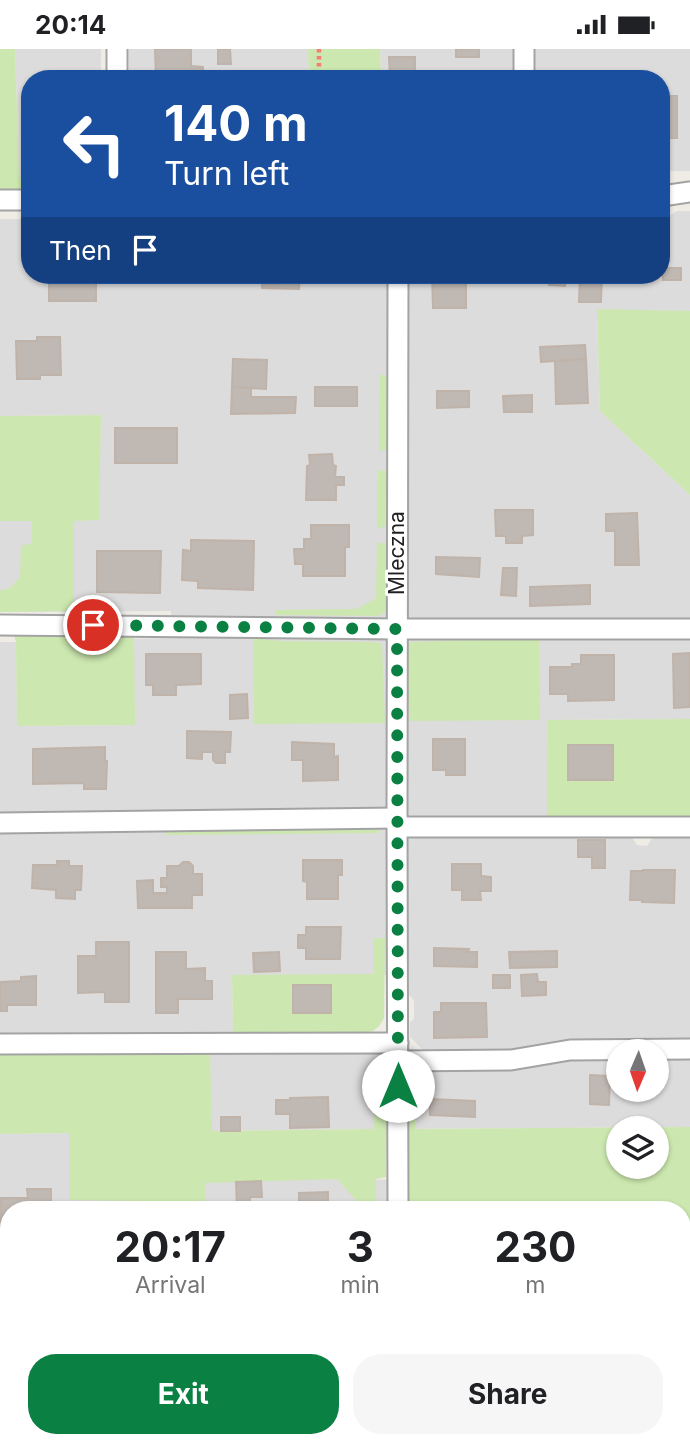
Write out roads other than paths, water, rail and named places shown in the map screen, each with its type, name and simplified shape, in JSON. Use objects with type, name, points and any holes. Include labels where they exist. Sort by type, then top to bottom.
[{"type":"street","points":[[117,49],[117,70]]},
{"type":"street","points":[[523,70],[524,49]]},
{"type":"street","points":[[670,195],[690,192]]},
{"type":"street","points":[[0,200],[21,200]]},
{"type":"street","name":"Mleczna","points":[[398,284],[398,1201]]},
{"type":"street","points":[[0,625],[690,629]]},
{"type":"street","points":[[0,823],[397,822],[690,827]]},
{"type":"street","points":[[0,1044],[398,1052],[511,1060],[570,1050],[690,1049]]}]
